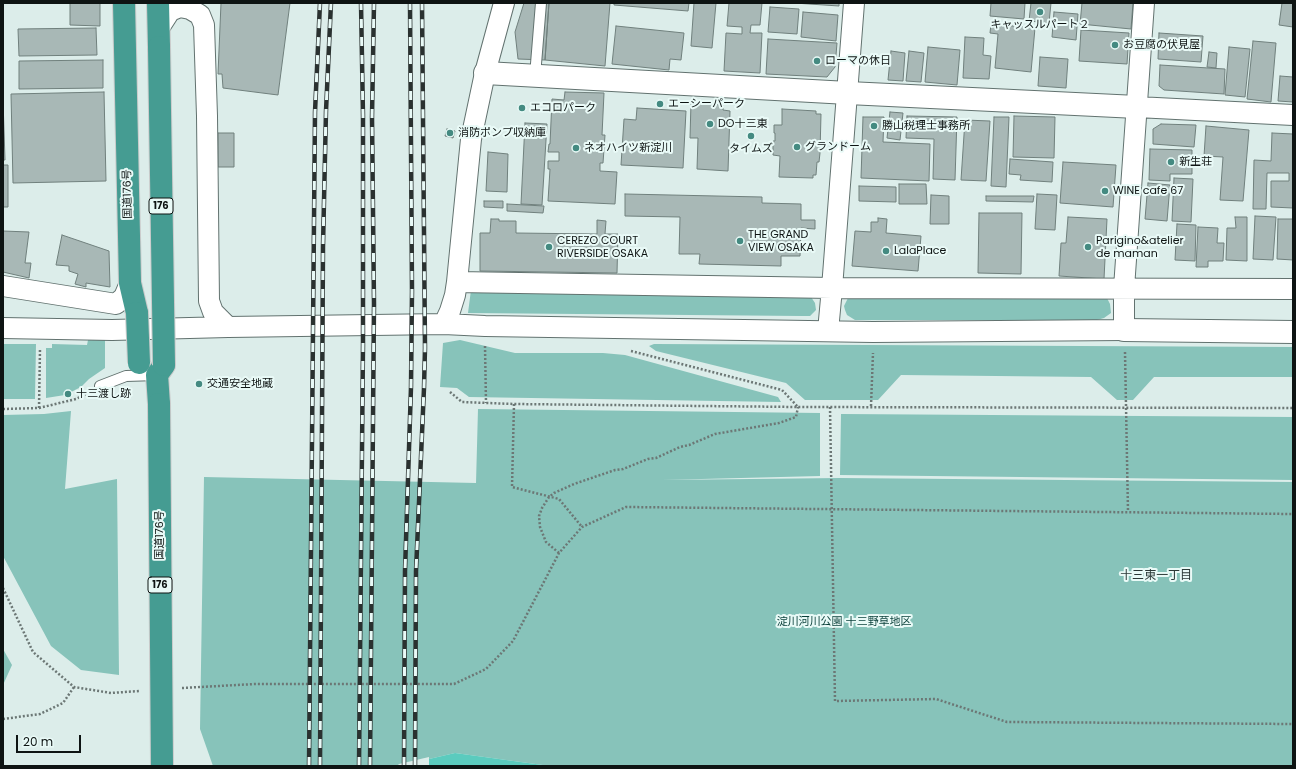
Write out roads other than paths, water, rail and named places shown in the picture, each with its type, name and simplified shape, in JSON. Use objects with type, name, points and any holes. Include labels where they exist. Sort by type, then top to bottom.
[{"type":"highway","name":"国道176号","points":[[124,3],[130,283],[137,313],[139,363],[161,370]]},
{"type":"highway","name":"国道176号","points":[[158,3],[162,766]]},
{"type":"street","points":[[444,324],[455,295],[457,282],[471,139],[485,73],[504,3]]},
{"type":"street","points":[[828,331],[854,3]]},
{"type":"street","points":[[1124,338],[1124,288],[1144,3]]},
{"type":"street","points":[[159,38],[170,11],[180,7],[190,9],[200,15],[204,25],[207,116],[209,301],[213,312],[228,327]]},
{"type":"street","points":[[485,73],[1293,115]]},
{"type":"street","points":[[457,282],[832,288],[1293,289]]},
{"type":"street","points":[[3,286],[116,304],[124,297],[130,283]]},
{"type":"street","points":[[3,323],[40,329]]},
{"type":"street","points":[[3,328],[112,330],[444,324],[1124,338],[1293,332]]},
{"type":"lane","points":[[535,76],[541,3]]},
{"type":"lane","points":[[100,386],[126,376],[161,370]]},
{"type":"water","points":[[455,753],[550,766],[399,766]]},
{"type":"railway","points":[[309,766],[315,112],[320,3]]},
{"type":"railway","points":[[320,766],[323,246],[326,111],[331,3]]},
{"type":"railway","points":[[359,766],[363,344],[363,116],[361,3]]},
{"type":"railway","points":[[370,766],[374,304],[372,117],[374,3]]},
{"type":"railway","points":[[404,766],[405,571],[411,387],[412,291],[410,3]]},
{"type":"railway","points":[[415,766],[416,571],[425,348],[422,3]]},
{"type":"place","name":"キャッスルパート２","points":[[1040,12]]},
{"type":"place","name":"お豆腐の伏見屋","points":[[1115,45]]},
{"type":"place","name":"ローマの休日","points":[[817,61]]},
{"type":"place","name":"エーシーパーク","points":[[660,104]]},
{"type":"place","name":"エコロパーク","points":[[522,108]]},
{"type":"place","name":"DO十三東","points":[[710,124]]},
{"type":"place","name":"勝山税理士事務所","points":[[874,126]]},
{"type":"place","name":"消防ポンプ収納庫","points":[[450,133]]},
{"type":"place","name":"タイムズ","points":[[751,136]]},
{"type":"place","name":"グランドーム","points":[[797,147]]},
{"type":"place","name":"ネオハイツ新淀川","points":[[576,148]]},
{"type":"place","name":"新生荘","points":[[1171,162]]},
{"type":"place","name":"WINE cafe 67","points":[[1105,191]]},
{"type":"place","name":"THE GRAND VIEW OSAKA","points":[[740,241]]},
{"type":"place","name":"CEREZO COURT RIVERSIDE OSAKA","points":[[549,247]]},
{"type":"place","name":"Parigino&atelier de maman","points":[[1088,247]]},
{"type":"place","name":"LalaPlace","points":[[886,251]]},
{"type":"place","name":"交通安全地蔵","points":[[199,384]]},
{"type":"place","name":"十三渡し跡","points":[[68,394]]},
{"type":"district","name":"十三東一丁目","points":[[1156,576]]},
{"type":"park label","name":"淀川河川公園 十三野草地区","points":[[844,622]]}]
